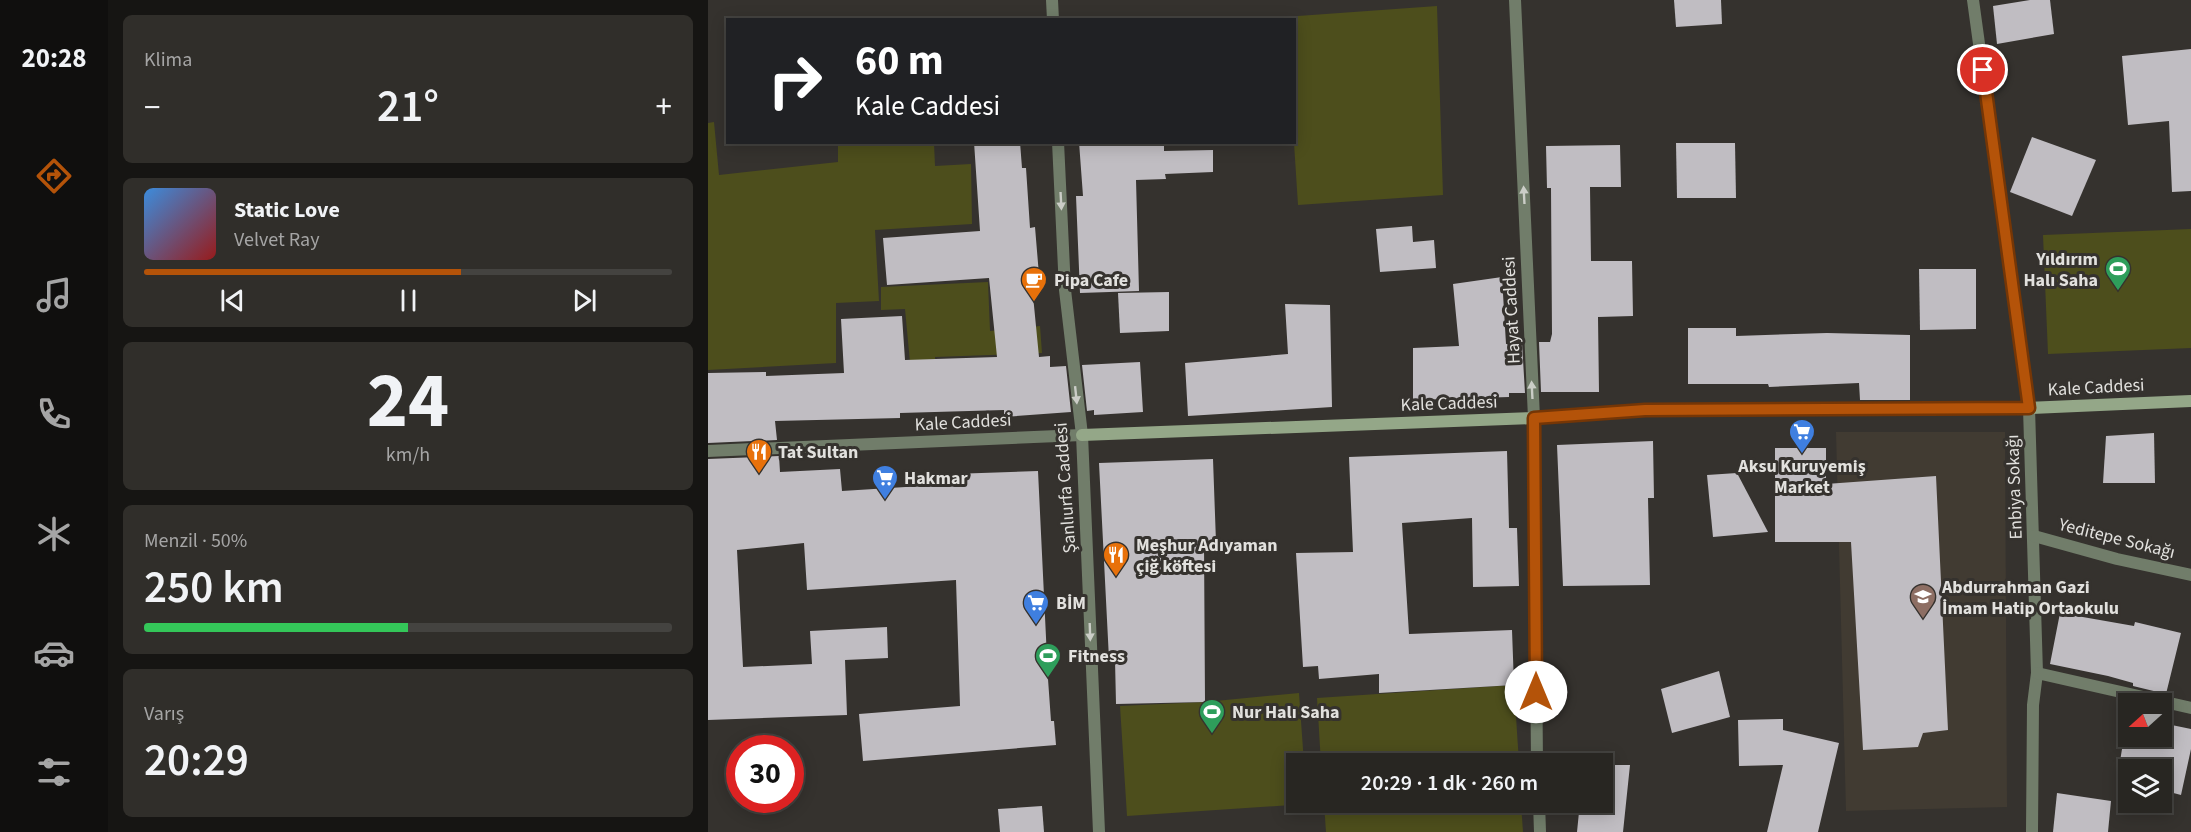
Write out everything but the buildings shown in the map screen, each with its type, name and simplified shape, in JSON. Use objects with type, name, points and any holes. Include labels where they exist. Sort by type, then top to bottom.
[{"type":"main road","name":"Kale Caddesi","points":[[1082,435],[1534,418],[1645,410],[2029,408],[2191,401]]},
{"type":"street","points":[[1052,0],[1053,18]]},
{"type":"street","name":"Hayat Caddesi","points":[[1515,0],[1534,418],[1537,753]]},
{"type":"street","name":"Enbiya Sokağı","points":[[1973,0],[2029,408],[2037,673],[2033,705],[2031,832]]},
{"type":"street","name":"Şanlıurfa Caddesi","points":[[1058,144],[1065,291],[1082,435],[1099,832]]},
{"type":"street","name":"Kale Caddesi","points":[[708,451],[1082,435]]},
{"type":"street","name":"Yeditepe Sokağı","points":[[2034,536],[2117,559],[2191,575]]},
{"type":"street","points":[[2037,673],[2191,708]]},
{"type":"street","points":[[1539,813],[1540,832]]},
{"type":"shaded area","points":[[1437,6],[1443,195],[1298,205],[1294,144],[1296,144],[1296,18],[1284,17]]},
{"type":"shaded area","points":[[714,122],[719,175],[838,162],[838,144],[934,144],[935,166],[971,164],[972,224],[875,230],[879,301],[836,303],[836,363],[708,370],[708,123]]},
{"type":"shaded area","name":"Yıldırım Halı Saha","points":[[2191,229],[2191,348],[2048,354],[2043,235]]},
{"type":"shaded area","points":[[988,282],[990,331],[1040,326],[1042,353],[935,357],[937,394],[913,394],[905,309],[881,310],[881,287]]},
{"type":"shaded area","name":"Abdurrahman Gazi İmam Hatip Ortaokulu","points":[[1836,432],[2005,432],[2007,807],[1846,811]]},
{"type":"shaded area","points":[[1514,685],[1518,753],[1320,753],[1317,698]]},
{"type":"shaded area","name":"Nur Halı Saha","points":[[1299,693],[1303,753],[1286,753],[1286,805],[1127,816],[1120,706],[1205,702]]},
{"type":"shaded area","points":[[1325,813],[1522,813],[1523,832],[1326,832]]},
{"type":"place","name":"Yıldırım Halı Saha","points":[[2118,292]]},
{"type":"place","name":"Pipa Cafe","points":[[1034,303]]},
{"type":"place","name":"Aksu Kuruyemiş Market","points":[[1802,455]]},
{"type":"place","name":"Tat Sultan","points":[[759,475]]},
{"type":"place","name":"Hakmar","points":[[885,501]]},
{"type":"place","name":"Meşhur Adıyaman çiğ köftesi","points":[[1116,578]]},
{"type":"place","name":"Abdurrahman Gazi İmam Hatip Ortaokulu","points":[[1923,620]]},
{"type":"place","name":"BİM","points":[[1036,626]]},
{"type":"place","name":"Fitness","points":[[1048,679]]},
{"type":"place","name":"Nur Halı Saha","points":[[1212,735]]},
{"type":"route","points":[[1536,692],[1534,418],[1645,410],[2029,408],[1983,70]]}]
